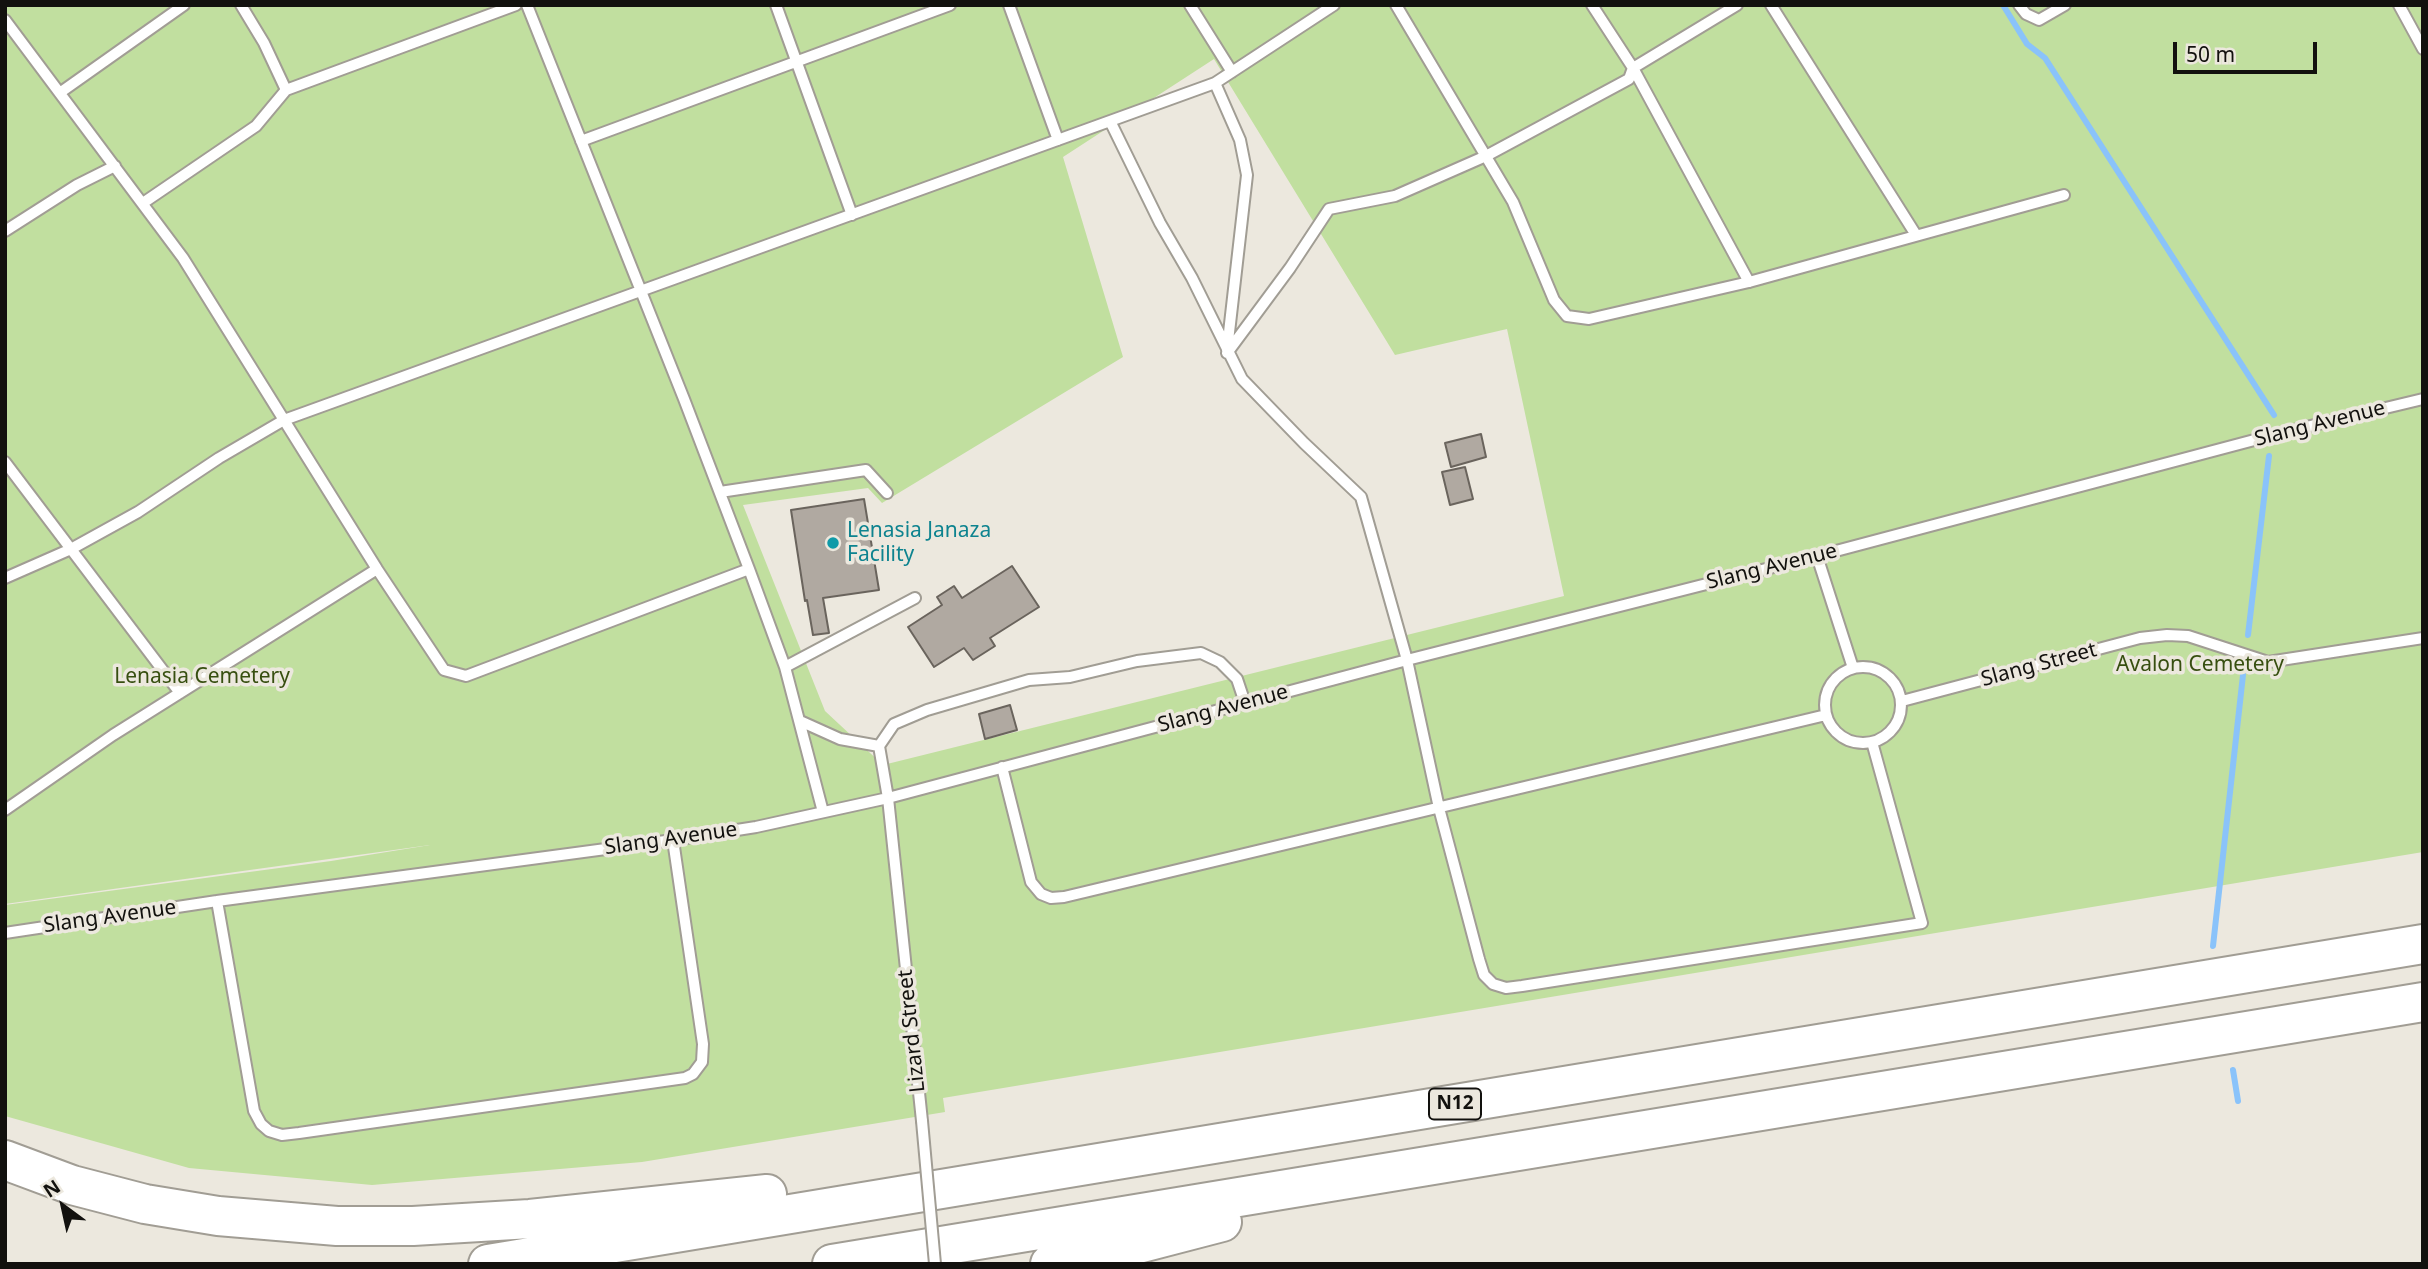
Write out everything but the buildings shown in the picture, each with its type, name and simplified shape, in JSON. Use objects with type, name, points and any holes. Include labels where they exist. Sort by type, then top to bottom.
[{"type":"highway","name":"N12","points":[[488,1264],[2423,944]]},
{"type":"highway","points":[[832,1264],[2423,1002]]},
{"type":"highway","points":[[5,1160],[72,1185],[145,1204],[218,1216],[337,1226],[413,1226],[530,1219],[732,1197],[1059,1170]]},
{"type":"highway","points":[[1050,1264],[1084,1258],[1441,1163]]},
{"type":"lane","points":[[61,92],[184,5]]},
{"type":"lane","points":[[242,5],[286,90]]},
{"type":"lane","points":[[143,203],[256,126],[286,90],[516,5]]},
{"type":"lane","points":[[527,5],[720,492],[785,667],[823,813]]},
{"type":"lane","points":[[776,5],[852,215]]},
{"type":"lane","points":[[582,141],[950,5]]},
{"type":"lane","points":[[1009,5],[1058,140]]},
{"type":"lane","points":[[1190,5],[1232,72]]},
{"type":"lane","points":[[5,578],[71,549],[138,512],[219,458],[284,420],[1215,83],[1334,5]]},
{"type":"lane","points":[[1396,5],[1513,202],[1553,300],[1567,316],[1589,319],[1749,282],[2064,195]]},
{"type":"lane","points":[[1592,5],[1633,68],[1749,282]]},
{"type":"lane","points":[[1227,353],[1290,268],[1329,209],[1395,197],[1486,156],[1629,79],[1633,68],[1737,5]]},
{"type":"lane","points":[[1771,5],[1916,235]]},
{"type":"lane","points":[[2019,5],[2026,14],[2039,20],[2064,5]]},
{"type":"lane","points":[[2399,5],[2423,49]]},
{"type":"lane","points":[[5,20],[183,258],[377,569],[444,670],[466,676],[749,569]]},
{"type":"lane","points":[[1215,83],[1240,140],[1247,175],[1227,353]]},
{"type":"lane","points":[[1110,121],[1242,379],[1361,497],[1407,660],[1439,808],[1484,975],[1493,984],[1506,988],[1522,986],[1922,923],[1872,742]]},
{"type":"lane","points":[[5,231],[77,185],[115,166]]},
{"type":"lane","name":"Slang Avenue","points":[[5,933],[216,901],[673,840],[823,813],[2277,434],[2423,399]]},
{"type":"lane","points":[[5,462],[180,693]]},
{"type":"lane","points":[[720,492],[866,470],[887,493]]},
{"type":"lane","points":[[1817,556],[1853,668]]},
{"type":"lane","points":[[5,810],[113,734],[377,569]]},
{"type":"lane","points":[[785,667],[915,598]]},
{"type":"lane","name":"Slang Street","points":[[1902,701],[2140,638],[2188,636],[2268,662],[2423,638]]},
{"type":"lane","points":[[800,722],[840,739],[879,747],[894,723],[927,710],[1029,680],[1070,677],[1167,656],[1201,653],[1220,662],[1237,679],[1245,703]]},
{"type":"lane","points":[[1869,667],[1881,671],[1891,678],[1902,701],[1895,726],[1887,735],[1872,742],[1851,742],[1840,736],[1826,715],[1825,702],[1834,679],[1853,668],[1869,667]]},
{"type":"lane","points":[[1002,766],[1031,882],[1041,894],[1051,898],[1826,715]]},
{"type":"lane","name":"Lizard Street","points":[[879,747],[888,798],[936,1264]]},
{"type":"lane","points":[[216,901],[254,1111],[261,1124],[269,1131],[282,1135],[299,1133],[685,1078],[693,1074],[702,1062],[703,1044],[673,840]]},
{"type":"green space","points":[[5,5],[2423,5],[2423,852],[943,1098],[945,1112],[642,1162],[372,1185],[189,1168],[5,1116],[5,905],[430,845],[5,904]],"holes":[[[1214,59],[1395,355],[1507,329],[1564,596],[883,765],[825,711],[743,505],[868,488],[882,503],[1123,357],[1063,157]]]},
{"type":"waterway","points":[[2003,5],[2027,44],[2045,58],[2274,415]]},
{"type":"waterway","points":[[2248,635],[2269,456]]},
{"type":"waterway","points":[[2213,946],[2243,675]]},
{"type":"waterway","points":[[2233,1070],[2238,1101]]},
{"type":"place","name":"Lenasia Janaza Facility","points":[[833,543]]},
{"type":"park label","name":"Avalon Cemetery","points":[[2200,665]]},
{"type":"park label","name":"Lenasia Cemetery","points":[[202,677]]}]
